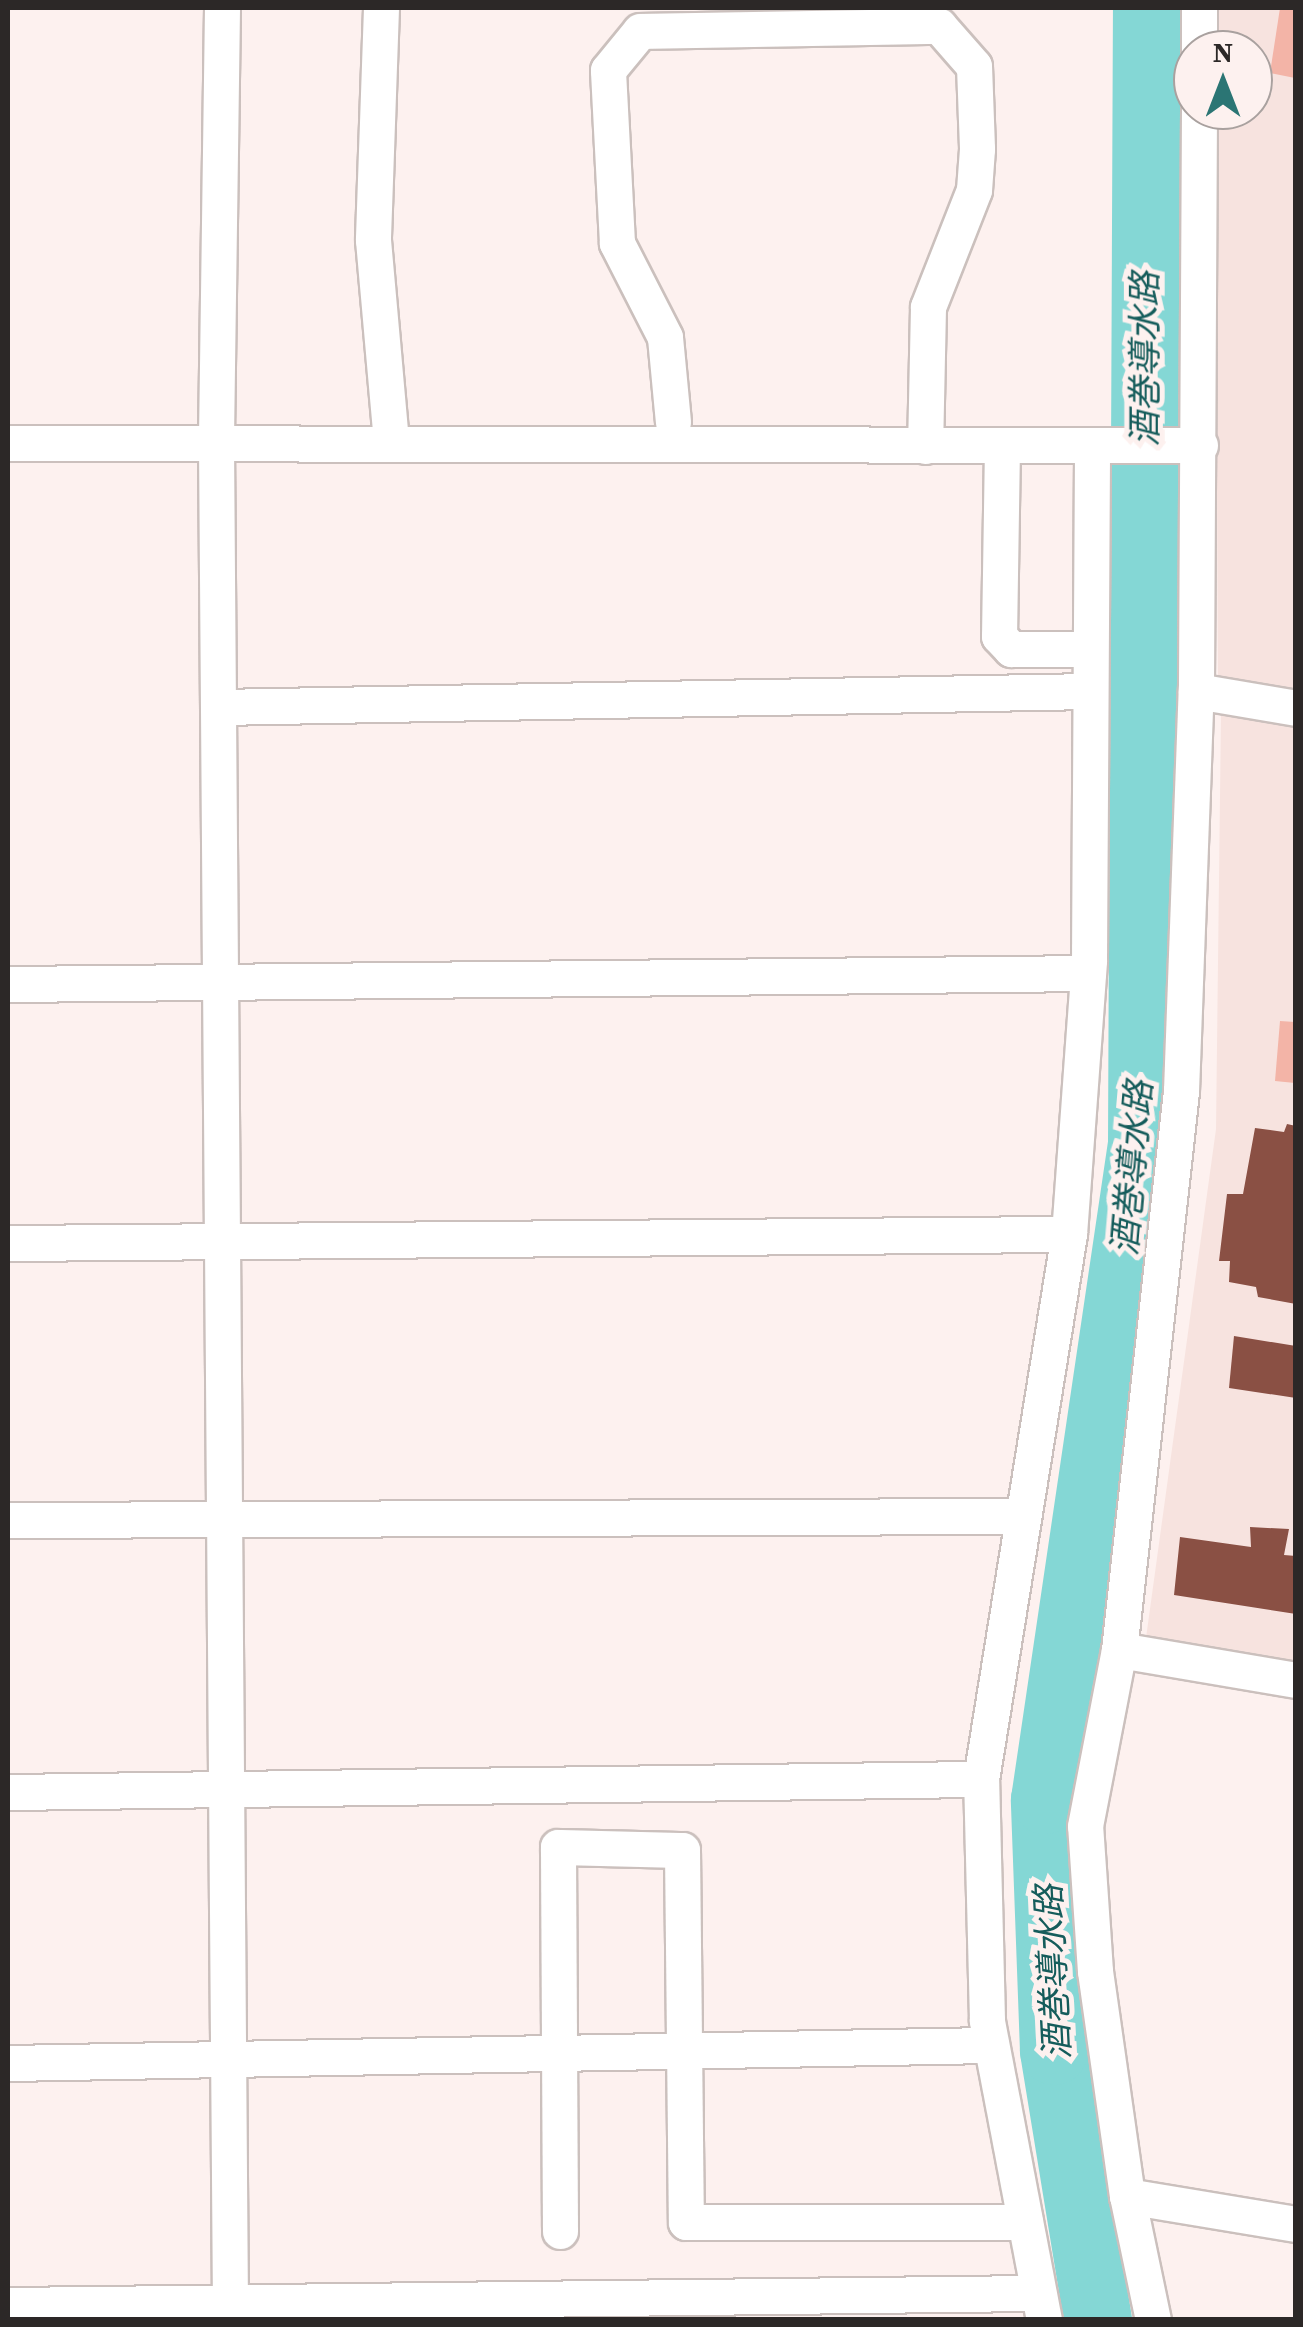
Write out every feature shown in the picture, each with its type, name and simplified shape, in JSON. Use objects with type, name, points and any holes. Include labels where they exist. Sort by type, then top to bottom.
[{"type":"street","points":[[222,8],[216,443],[230,2311]]},
{"type":"street","points":[[381,8],[374,240],[390,442]]},
{"type":"street","points":[[673,422],[665,337],[618,243],[608,70],[640,31],[939,26],[974,66],[978,150],[974,190],[928,307],[925,446]]},
{"type":"street","points":[[1153,2320],[1127,2196],[1096,1971],[1085,1826],[1119,1650],[1181,1091],[1196,691],[1183,445],[1199,130]]},
{"type":"street","points":[[8,443],[1183,445]]},
{"type":"street","points":[[1002,446],[1000,636],[1010,649],[1088,649]]},
{"type":"street","points":[[8,2305],[230,2311],[1041,2306],[992,2045],[982,1780],[1020,1516],[1069,1234],[1088,974],[1088,649],[1104,446]]},
{"type":"street","points":[[218,707],[1087,691]]},
{"type":"street","points":[[1196,691],[1296,708]]},
{"type":"street","points":[[8,984],[1088,974]]},
{"type":"street","points":[[8,1243],[1069,1234]]},
{"type":"street","points":[[8,1520],[1020,1516]]},
{"type":"street","points":[[1119,1650],[1296,1680]]},
{"type":"street","points":[[8,1792],[982,1780]]},
{"type":"street","points":[[560,2231],[556,2054],[558,1847],[682,1850],[686,2222],[1024,2222]]},
{"type":"street","points":[[8,2063],[992,2045]]},
{"type":"street","points":[[1127,2196],[1296,2224]]},
{"type":"shaded area","points":[[1214,8],[1295,8],[1295,690],[1218,678],[1215,130],[1273,130],[1273,30],[1214,30]]},
{"type":"shaded area","points":[[1280,8],[1295,8],[1295,78],[1273,74]]},
{"type":"shaded area","points":[[1221,714],[1295,726],[1295,1664],[1146,1638],[1216,1129]]},
{"type":"shaded area","points":[[1280,1021],[1295,1022],[1295,1083],[1275,1081]]},
{"type":"building","points":[[1287,1124],[1296,1126],[1296,1304],[1258,1297],[1256,1287],[1229,1282],[1230,1261],[1219,1261],[1227,1194],[1243,1194],[1255,1128],[1284,1132]]},
{"type":"building","points":[[1234,1336],[1296,1346],[1296,1398],[1229,1388]]},
{"type":"building","points":[[1250,1527],[1289,1529],[1284,1555],[1296,1556],[1296,1614],[1174,1595],[1180,1537],[1251,1547]]},
{"type":"waterway","name":"酒巻導水路","points":[[1098,2320],[1054,2051],[1045,1800],[1142,1144],[1147,8]]}]
